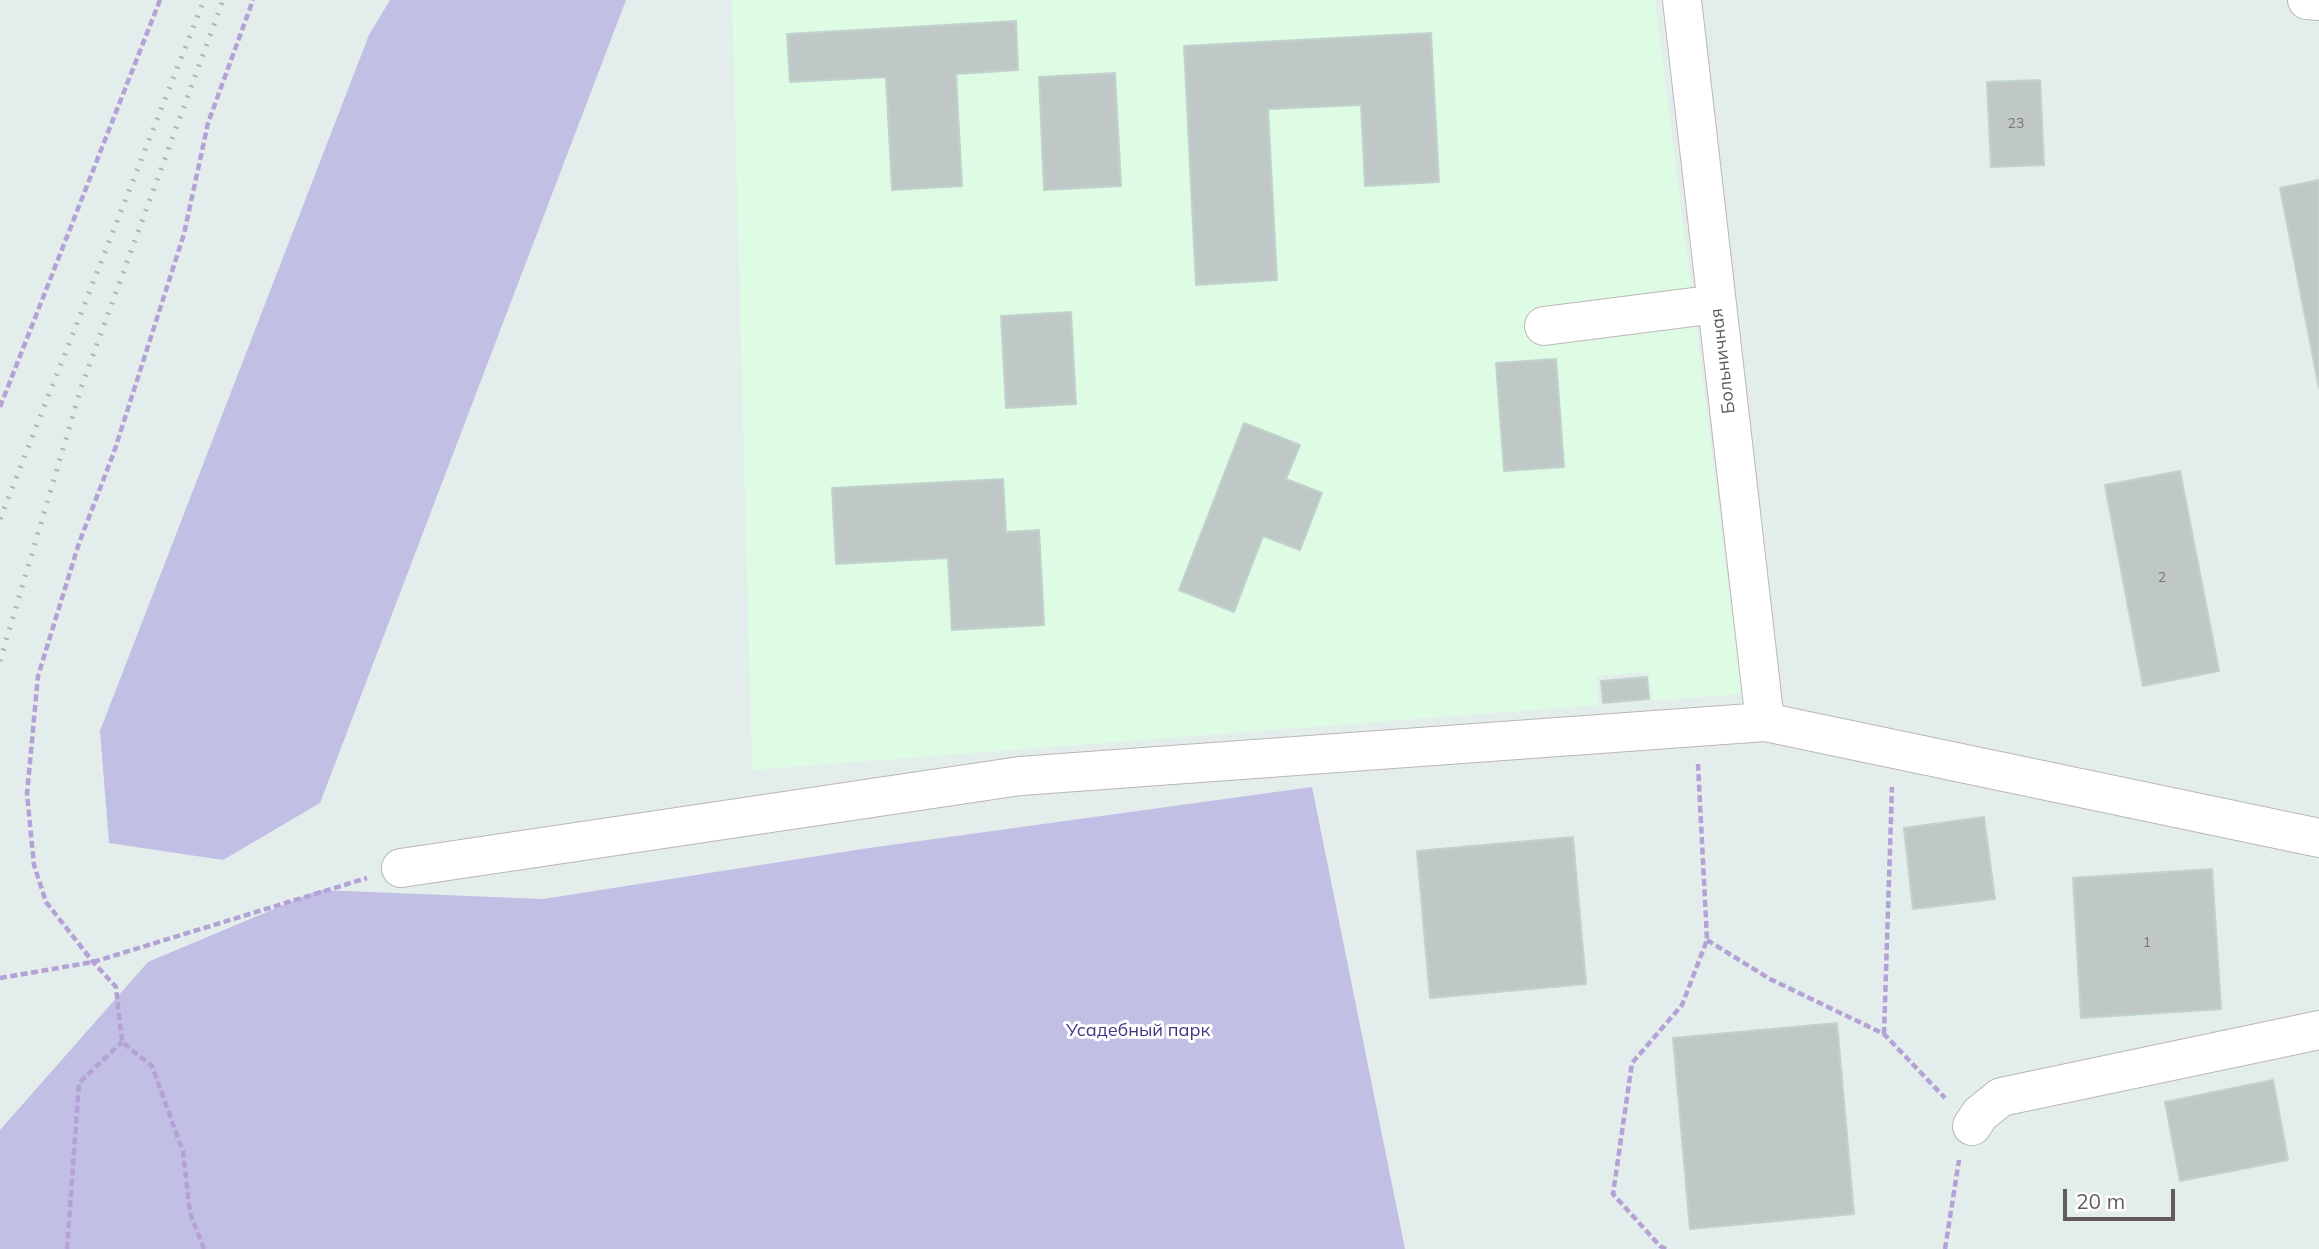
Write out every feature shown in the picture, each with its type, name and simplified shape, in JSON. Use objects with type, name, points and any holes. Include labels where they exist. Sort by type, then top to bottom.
[{"type":"street","name":"Больничная","points":[[1682,0],[1765,722]]},
{"type":"street","points":[[2307,0],[2319,1]]},
{"type":"street","points":[[1544,326],[1717,304]]},
{"type":"street","points":[[401,868],[1020,776],[1765,722],[2319,838]]},
{"type":"street","points":[[1972,1126],[1980,1114],[2001,1097],[2319,1030]]},
{"type":"path","points":[[0,407],[160,0]]},
{"type":"path","points":[[204,1249],[190,1213],[183,1152],[152,1066],[121,1042],[116,987],[46,902],[34,865],[27,794],[38,676],[79,543],[114,452],[184,234],[208,122],[253,0]]},
{"type":"path","points":[[1666,1249],[1660,1246],[1613,1194],[1632,1063],[1682,1005],[1707,940],[1696,728]]},
{"type":"path","points":[[1884,1034],[1893,747]]},
{"type":"path","points":[[0,978],[93,962],[401,868]]},
{"type":"path","points":[[1707,940],[1770,979],[1884,1034],[1972,1126],[1964,1142],[1954,1182],[1945,1249]]},
{"type":"path","points":[[67,1249],[79,1083],[121,1042]]},
{"type":"shaded area","points":[[732,0],[1655,0],[1742,694],[1652,701],[1649,672],[1597,676],[1598,705],[752,770]]},
{"type":"green space","points":[[390,0],[626,0],[320,803],[223,860],[109,843],[100,731],[369,35]]},
{"type":"green space","name":"Усадебный парк","points":[[1312,787],[1405,1249],[0,1249],[0,1130],[148,962],[319,890],[543,899],[869,848]]},
{"type":"building","points":[[1016,21],[1018,70],[956,74],[962,186],[892,190],[886,77],[790,82],[787,34]]},
{"type":"building","points":[[1431,33],[1439,182],[1365,186],[1361,105],[1268,109],[1277,280],[1196,285],[1184,46]]},
{"type":"building","points":[[1115,73],[1121,186],[1044,190],[1039,77]]},
{"type":"building","points":[[2040,80],[2044,165],[1991,167],[1987,82]]},
{"type":"building","points":[[2319,180],[2319,388],[2280,188]]},
{"type":"building","points":[[1071,312],[1076,404],[1006,408],[1001,316]]},
{"type":"building","points":[[1556,359],[1564,467],[1504,471],[1496,363]]},
{"type":"building","points":[[1244,423],[1300,445],[1286,479],[1322,493],[1300,550],[1263,536],[1234,612],[1179,590]]},
{"type":"building","points":[[2180,471],[2219,671],[2143,686],[2105,485]]},
{"type":"building","points":[[1003,479],[1006,532],[1039,530],[1044,625],[952,630],[948,558],[836,564],[832,488]]},
{"type":"building","points":[[1647,677],[1649,699],[1603,703],[1601,681]]},
{"type":"building","points":[[1984,817],[1995,899],[1913,909],[1904,828]]},
{"type":"building","points":[[1573,837],[1586,984],[1430,998],[1417,851]]},
{"type":"building","points":[[2212,869],[2221,1009],[2081,1018],[2073,878]]},
{"type":"building","points":[[1837,1023],[1854,1214],[1690,1229],[1673,1038]]},
{"type":"building","points":[[2273,1080],[2288,1160],[2180,1181],[2165,1102]]},
{"type":"railway","points":[[0,519],[204,0]]},
{"type":"railway","points":[[0,661],[82,385],[223,0]]}]
